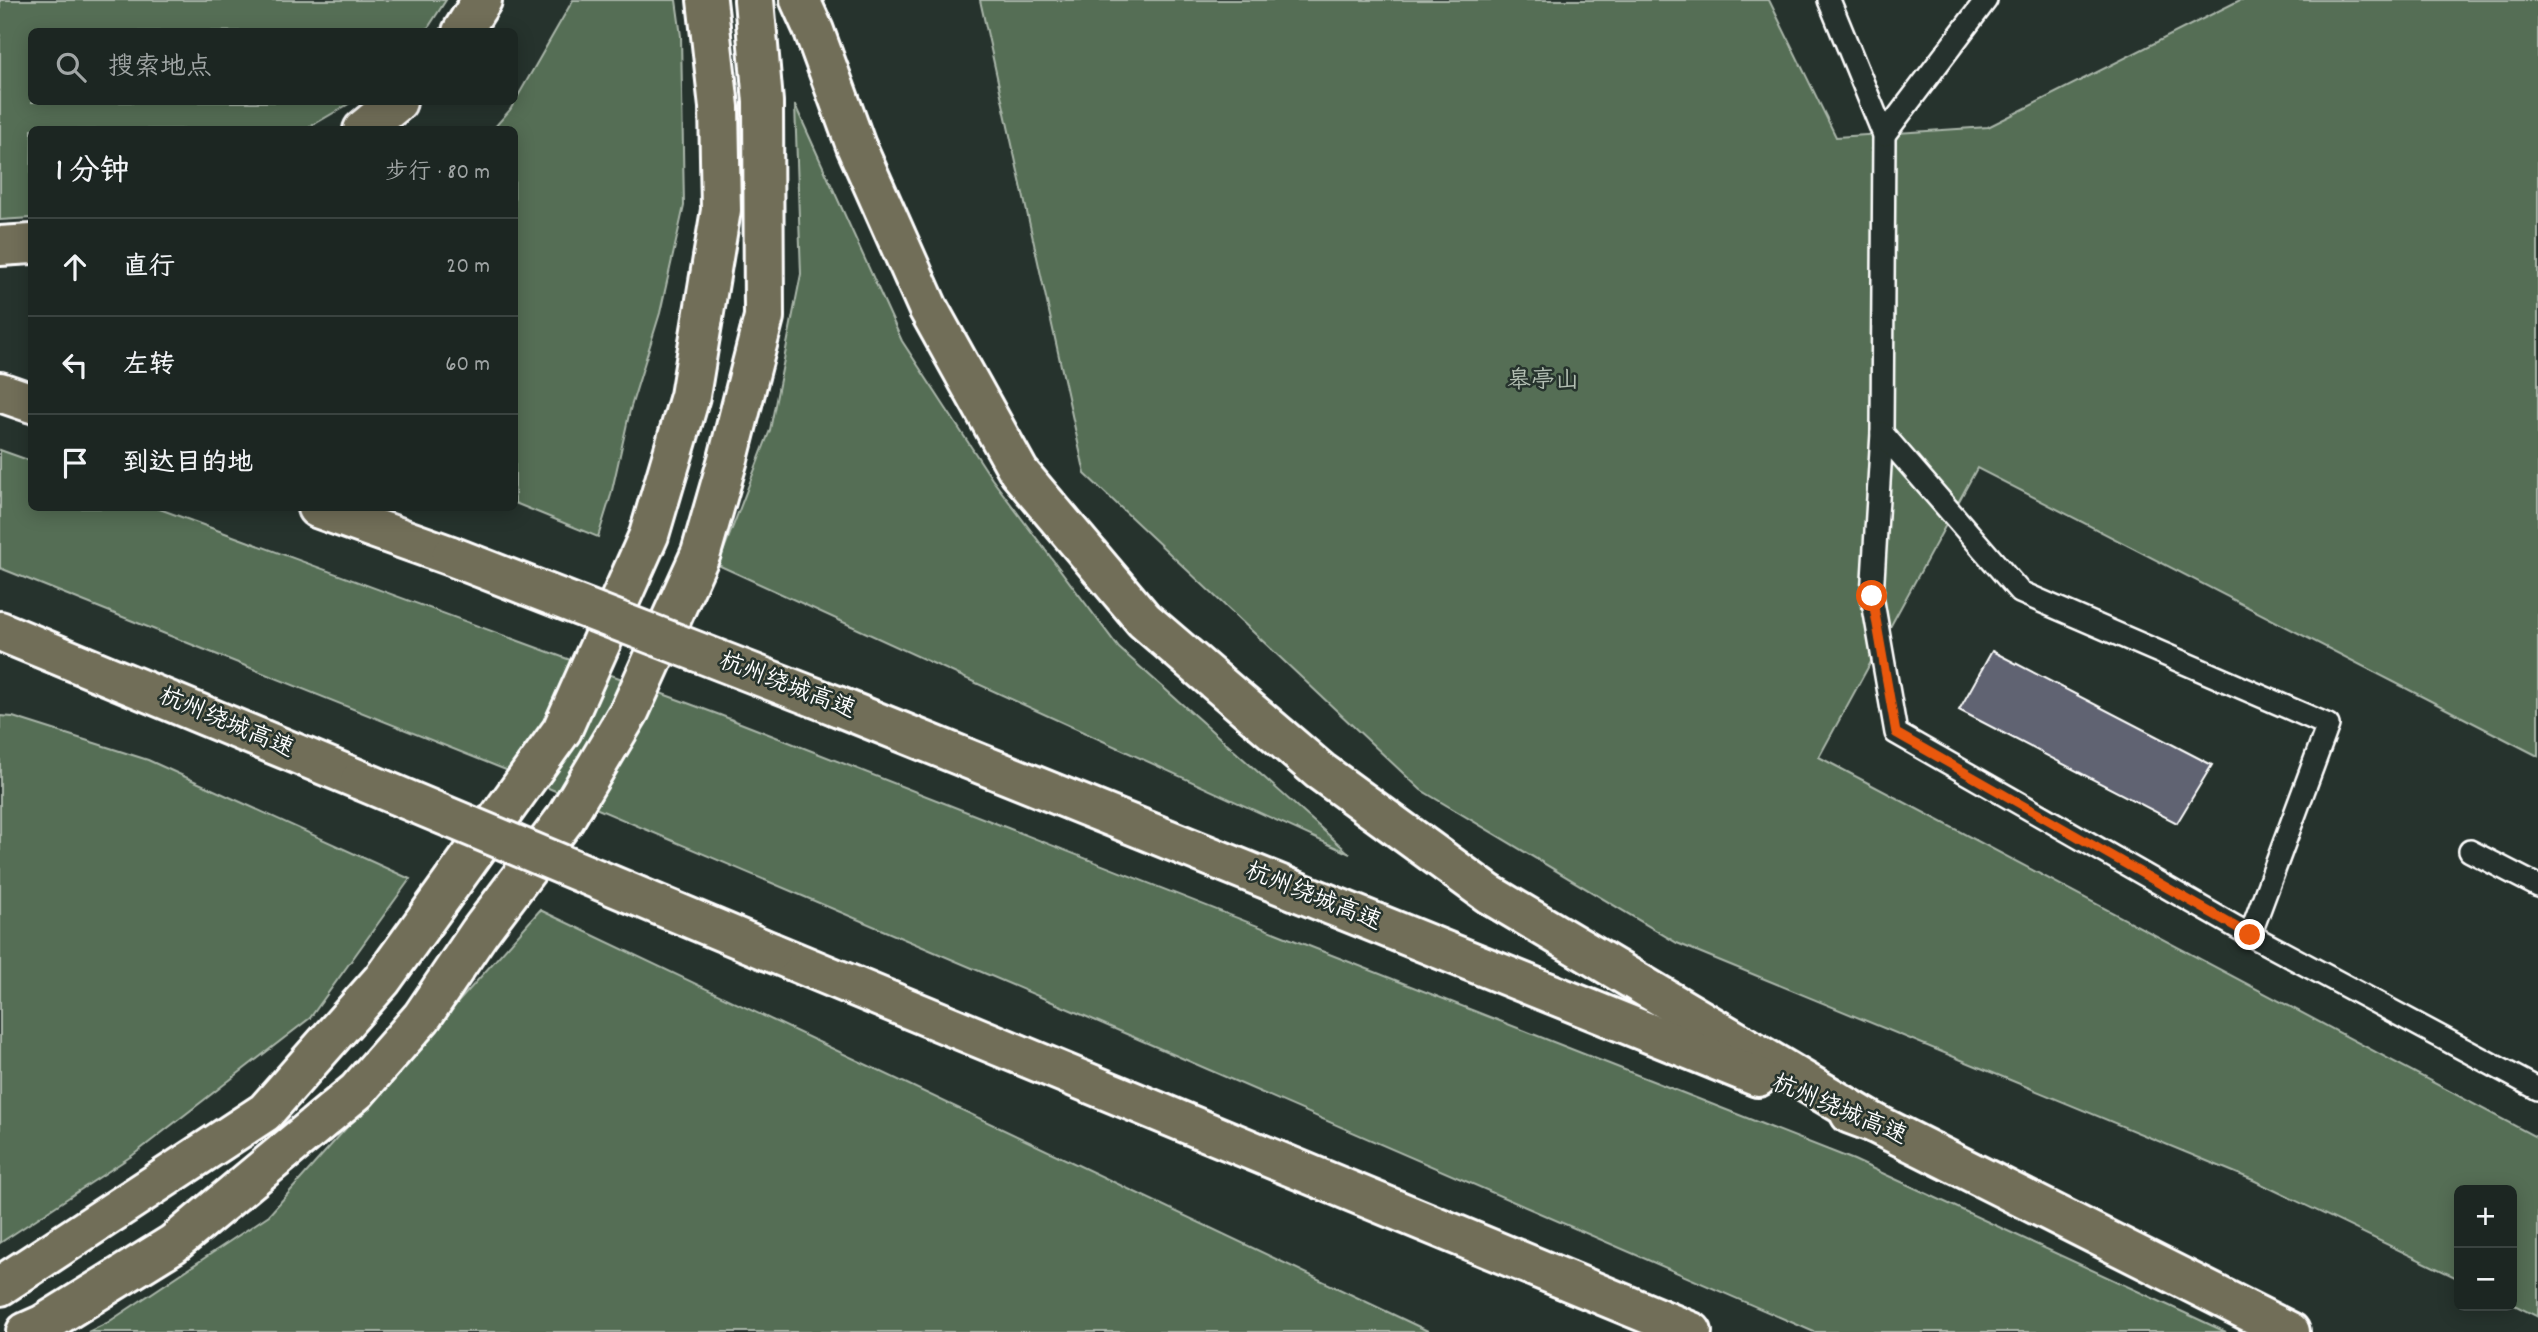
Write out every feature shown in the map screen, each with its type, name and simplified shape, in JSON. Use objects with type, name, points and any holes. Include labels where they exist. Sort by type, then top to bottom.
[{"type":"highway","points":[[464,28],[482,0]]},
{"type":"highway","points":[[0,1286],[265,1112],[382,980],[562,730],[649,535],[690,396],[721,211],[719,107],[707,0]]},
{"type":"highway","points":[[26,1332],[44,1324],[173,1244],[356,1091],[422,1017],[479,933],[565,819],[630,710],[701,553],[764,317],[763,102],[754,0]]},
{"type":"highway","points":[[800,0],[856,146],[928,308],[1019,472],[1144,620],[1320,771],[1489,894],[1874,1123]]},
{"type":"highway","points":[[368,126],[393,105]]},
{"type":"highway","points":[[0,246],[28,244]]},
{"type":"highway","points":[[0,391],[28,402]]},
{"type":"highway","name":"杭州绕城高速","points":[[325,511],[451,556],[837,706],[1874,1123],[2290,1332]]},
{"type":"highway","name":"杭州绕城高速","points":[[0,631],[1692,1332]]},
{"type":"highway","points":[[0,647],[100,671]]},
{"type":"lane","points":[[1829,0],[1884,135],[1882,433],[1872,596],[1896,733],[2250,935],[2538,1089]]},
{"type":"lane","points":[[1884,135],[1979,5]]},
{"type":"lane","points":[[1882,433],[2020,592],[2328,725],[2250,935]]},
{"type":"lane","points":[[2470,851],[2538,886]]},
{"type":"green space","points":[[0,0],[446,0],[428,28],[28,28],[28,105],[347,105],[311,126],[28,126],[28,218],[0,220]]},
{"type":"green space","points":[[573,0],[676,0],[681,36],[684,206],[660,313],[630,410],[611,495],[598,537],[518,504],[518,126],[496,126],[513,105],[518,105],[518,96]]},
{"type":"green space","name":"皋亭山","points":[[980,0],[1769,0],[1836,137],[1988,127],[2240,0],[2538,0],[2538,756],[1977,468],[1819,757],[2538,1138],[2538,1317],[2517,1306],[2517,1185],[2454,1185],[2454,1277],[2253,1180],[1677,943],[1421,790],[1085,474]]},
{"type":"green space","points":[[795,105],[902,341],[992,479],[1119,648],[1350,854],[718,565],[770,430],[801,274]]},
{"type":"green space","points":[[0,450],[28,460],[28,511],[165,511],[720,715],[1854,1160],[2226,1332],[1814,1332],[1078,1013],[506,770],[0,568]]},
{"type":"green space","points":[[0,716],[13,717],[148,760],[410,879],[310,1018],[133,1155],[0,1243]]},
{"type":"green space","points":[[540,910],[1430,1332],[88,1332],[107,1323],[269,1215]]},
{"type":"building","points":[[1992,651],[2212,765],[2177,823],[1959,710]]},
{"type":"route","points":[[1872,596],[1896,733],[2250,935]]}]
